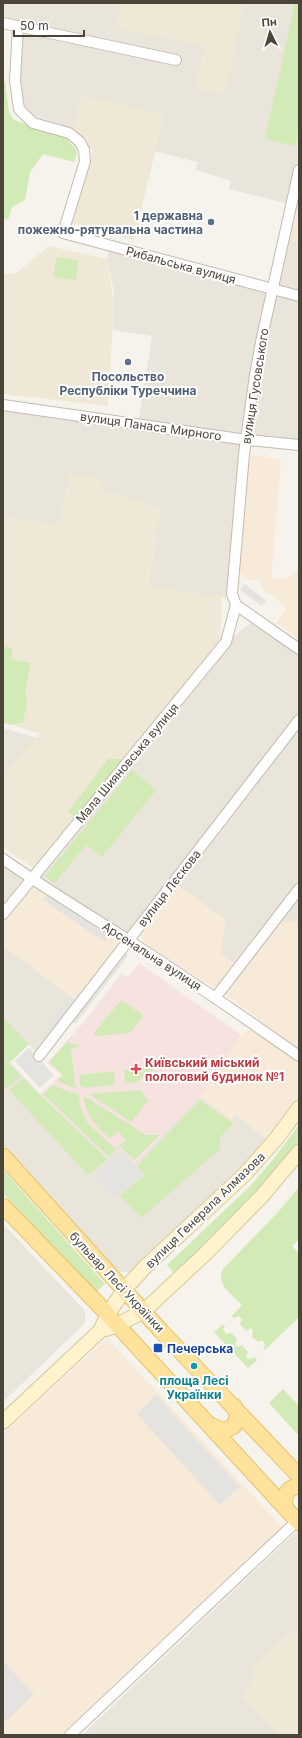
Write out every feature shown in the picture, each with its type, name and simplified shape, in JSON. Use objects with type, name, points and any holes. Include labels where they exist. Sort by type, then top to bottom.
[{"type":"main road","name":"вулиця Генерала Алмазова","points":[[124,1290],[146,1267],[244,1175],[272,1144],[299,1108]]},
{"type":"main road","points":[[112,1320],[144,1311],[207,1252],[262,1197],[299,1152]]},
{"type":"main road","name":"бульвар Лесі Українки","points":[[3,1156],[124,1290],[299,1476]]},
{"type":"main road","points":[[3,1206],[212,1426],[298,1522]]},
{"type":"main road","points":[[3,1422],[112,1320],[124,1290]]},
{"type":"main road","points":[[212,1426],[224,1431],[234,1426],[238,1415],[234,1406]]},
{"type":"main road","points":[[286,1508],[284,1502],[286,1494],[292,1488],[299,1486]]},
{"type":"street","points":[[3,23],[176,60]]},
{"type":"street","name":"Рибальська вулиця","points":[[18,26],[16,81],[19,109],[33,123],[69,133],[80,142],[84,150],[85,161],[64,233],[299,296]]},
{"type":"street","name":"вулиця Гусовського","points":[[236,605],[232,594],[246,440],[262,337],[299,170]]},
{"type":"street","name":"вулиця Панаса Мирного","points":[[3,405],[246,440],[299,445]]},
{"type":"street","points":[[236,605],[299,649]]},
{"type":"street","name":"Мала Шияновська вулиця","points":[[3,914],[226,642],[236,605]]},
{"type":"street","name":"вулиця Лєскова","points":[[38,1056],[299,720]]},
{"type":"street","name":"Арсенальна вулиця","points":[[3,859],[31,879],[216,998],[299,1056]]},
{"type":"street","points":[[216,998],[299,889]]},
{"type":"street","points":[[70,1735],[298,1522]]},
{"type":"shaded area","points":[[3,3],[299,3],[299,156],[289,204],[229,189],[231,181],[196,170],[197,162],[155,151],[164,115],[81,96],[73,130],[61,124],[35,117],[22,104],[19,80],[21,36],[3,20]]},
{"type":"shaded area","points":[[121,3],[244,3],[225,95],[196,89],[204,46],[116,28]]},
{"type":"shaded area","points":[[81,96],[164,115],[134,240],[72,223],[93,151],[73,130]]},
{"type":"shaded area","points":[[299,191],[299,242],[289,239]]},
{"type":"shaded area","points":[[289,239],[299,242],[299,292],[277,286]]},
{"type":"shaded area","points":[[49,246],[107,259],[114,304],[108,406],[3,394],[3,274],[16,273]]},
{"type":"shaded area","points":[[109,249],[269,292],[243,432],[234,433],[139,419],[152,336],[113,330],[114,292],[107,259]]},
{"type":"shaded area","points":[[276,293],[299,299],[299,440],[257,436],[250,433],[266,337]]},
{"type":"shaded area","points":[[3,410],[242,443],[227,598],[148,588],[160,508],[108,492],[69,475],[60,525],[3,518]]},
{"type":"shaded area","points":[[244,454],[281,460],[271,579],[287,579],[299,569],[299,639],[276,623],[287,607],[261,588],[261,580],[250,580],[234,570]]},
{"type":"shaded area","points":[[69,475],[98,478],[108,492],[160,508],[148,587],[222,597],[220,645],[131,748],[111,776],[35,869],[3,848],[3,773],[40,734],[3,722],[3,518],[60,525]]},
{"type":"shaded area","points":[[244,584],[266,600],[262,606],[240,590]]},
{"type":"shaded area","points":[[253,621],[299,655],[299,714],[129,935],[37,878],[233,637]]},
{"type":"shaded area","points":[[3,728],[37,738],[3,774]]},
{"type":"shaded area","points":[[299,728],[299,922],[298,921],[236,965],[220,953],[178,885]]},
{"type":"shaded area","points":[[3,863],[26,880],[3,909]]},
{"type":"shaded area","points":[[33,885],[121,941],[77,1001],[3,946],[3,922]]},
{"type":"shaded area","points":[[178,885],[226,920],[220,953],[236,965],[221,986],[214,988],[143,942],[141,935]]},
{"type":"shaded area","points":[[49,893],[109,934],[105,942],[43,900]]},
{"type":"shaded area","points":[[278,921],[299,922],[299,1049],[226,995]]},
{"type":"shaded area","points":[[3,946],[77,1001],[36,1052],[29,1044],[10,1062],[40,1094],[108,1158],[120,1148],[135,1163],[200,1097],[231,1119],[235,1114],[269,1141],[133,1273],[117,1271],[3,1145]]},
{"type":"shaded area","points":[[123,952],[128,956],[75,1024],[69,1020]]},
{"type":"shaded area","name":"Київський міський пологовий будинок №1","points":[[139,963],[241,1035],[200,1097],[135,1163],[120,1148],[108,1158],[40,1094],[61,1075],[47,1063],[84,1022],[122,973],[128,977]]},
{"type":"shaded area","points":[[70,997],[74,1001],[51,1031],[46,1027]]},
{"type":"shaded area","points":[[251,1029],[299,1061],[299,1100],[269,1141],[235,1114],[231,1120],[200,1097],[241,1035]]},
{"type":"shaded area","points":[[29,1048],[54,1075],[40,1088],[15,1061]]},
{"type":"shaded area","points":[[121,1152],[143,1174],[115,1198],[95,1176]]},
{"type":"shaded area","points":[[3,1224],[85,1311],[85,1323],[3,1402]]},
{"type":"shaded area","points":[[107,1338],[283,1528],[281,1532],[63,1735],[3,1735],[3,1434]]},
{"type":"shaded area","points":[[156,1395],[240,1487],[220,1505],[137,1414]]},
{"type":"shaded area","points":[[298,1530],[299,1735],[82,1735],[280,1547]]},
{"type":"shaded area","points":[[287,1633],[299,1634],[299,1735],[279,1735],[241,1697],[254,1679],[250,1668]]},
{"type":"shaded area","points":[[3,1661],[34,1694],[5,1722],[3,1720]]},
{"type":"green space","points":[[295,3],[299,3],[299,130],[295,146],[265,139]]},
{"type":"green space","points":[[3,81],[5,81],[9,112],[14,120],[64,137],[75,148],[77,154],[74,162],[43,154],[30,172],[25,200],[12,207],[8,220],[3,218]]},
{"type":"green space","points":[[56,257],[78,260],[76,280],[54,277]]},
{"type":"green space","points":[[3,646],[13,649],[11,659],[31,663],[25,692],[27,703],[23,722],[10,725],[3,722]]},
{"type":"green space","points":[[108,759],[123,759],[76,818],[68,812]]},
{"type":"green space","points":[[132,770],[156,790],[102,857],[86,845],[54,884],[45,876]]},
{"type":"green space","points":[[121,1000],[143,1015],[130,1033],[96,1036],[94,1033]]},
{"type":"green space","points":[[3,1018],[29,1044],[10,1062],[3,1055]]},
{"type":"green space","points":[[67,1042],[70,1044],[79,1045],[79,1047],[71,1049],[75,1085],[77,1089],[57,1081],[63,1075],[49,1062]]},
{"type":"green space","points":[[3,1057],[21,1076],[6,1088],[3,1085]]},
{"type":"green space","points":[[157,1067],[135,1083],[125,1084],[124,1070]]},
{"type":"green space","points":[[114,1071],[115,1085],[83,1088],[80,1085],[79,1075]]},
{"type":"green space","points":[[23,1078],[107,1159],[88,1175],[9,1090]]},
{"type":"green space","points":[[53,1085],[79,1094],[80,1105],[87,1122],[115,1149],[126,1140],[118,1131],[110,1139],[101,1130],[92,1120],[86,1109],[84,1096],[146,1135],[160,1135],[134,1160],[120,1146],[109,1157],[43,1094]]},
{"type":"green space","points":[[140,1090],[148,1101],[131,1122],[89,1094]]},
{"type":"green space","points":[[200,1100],[233,1123],[220,1137],[220,1149],[141,1218],[120,1195],[145,1175],[137,1166]]},
{"type":"green space","points":[[299,1125],[299,1142],[252,1199],[174,1273],[167,1265],[251,1185],[275,1157]]},
{"type":"green space","points":[[3,1170],[105,1284],[96,1292],[3,1193]]},
{"type":"green space","points":[[299,1187],[299,1239],[292,1246],[299,1254],[299,1317],[265,1350],[263,1348],[265,1345],[262,1340],[258,1342],[252,1337],[253,1331],[251,1328],[246,1331],[240,1324],[242,1319],[239,1316],[234,1318],[232,1316],[242,1305],[223,1285],[221,1275],[223,1269],[279,1211]]},
{"type":"green space","points":[[223,1324],[225,1327],[223,1329],[226,1334],[231,1333],[237,1339],[235,1344],[238,1347],[242,1345],[248,1352],[246,1357],[250,1359],[254,1357],[257,1360],[248,1368],[214,1332]]},
{"type":"green space","points":[[283,1389],[299,1406],[299,1436],[269,1403]]},
{"type":"place","name":"1 державна пожежно-рятувальна частина","points":[[211,222]]},
{"type":"place","name":"Посольство Республіки Туреччина","points":[[128,362]]},
{"type":"place","name":"Київський міський пологовий будинок №1","points":[[136,1069]]},
{"type":"place","name":"Печерська","points":[[158,1348]]},
{"type":"place","name":"площа Лесі Українки","points":[[194,1366]]}]
